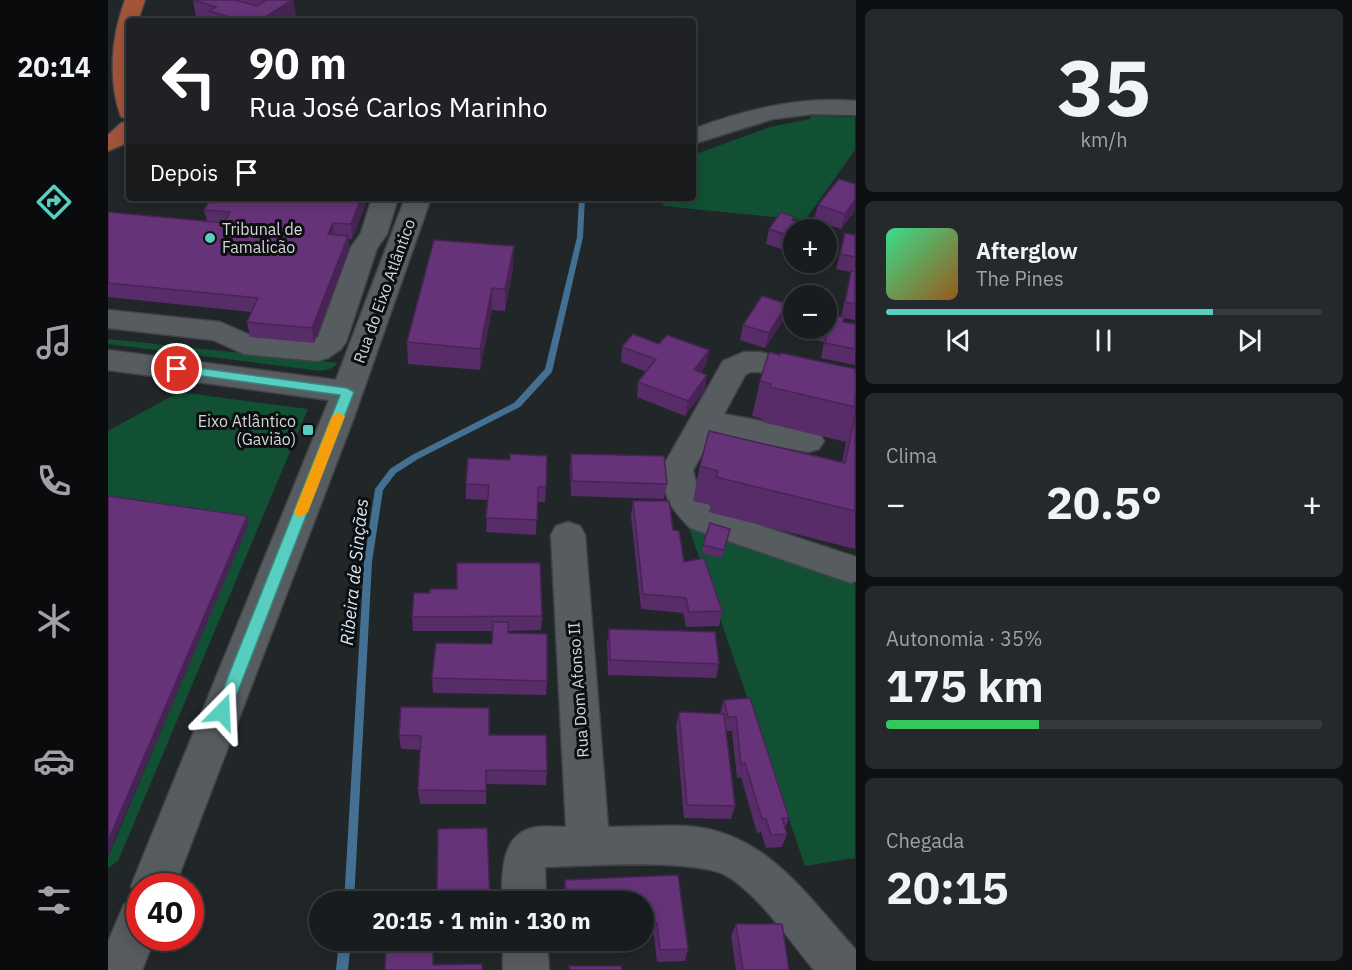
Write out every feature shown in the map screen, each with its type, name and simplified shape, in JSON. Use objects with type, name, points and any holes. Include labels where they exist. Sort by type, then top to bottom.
[{"type":"main road","points":[[108,22],[117,0]]},
{"type":"main road","points":[[128,18],[135,0]]},
{"type":"main road","points":[[108,144],[118,139],[123,113],[118,87],[118,63],[126,25]]},
{"type":"street","points":[[696,136],[754,115],[779,109],[831,105],[855,108]]},
{"type":"street","points":[[108,144],[126,142]]},
{"type":"street","points":[[364,247],[363,233],[374,201]]},
{"type":"street","points":[[108,319],[206,329],[229,335],[244,344],[318,351],[331,342],[364,247],[374,234],[384,201]]},
{"type":"street","name":"Rua do Eixo Atlântico","points":[[158,873],[347,392],[417,201]]},
{"type":"street","points":[[108,360],[347,392]]},
{"type":"street","points":[[851,569],[702,519],[683,500],[677,470],[734,368],[744,362],[760,362],[855,384]]},
{"type":"street","points":[[705,421],[808,441]]},
{"type":"street","name":"Rua Dom Afonso II","points":[[568,535],[588,846]]},
{"type":"street","points":[[524,891],[525,855],[530,850],[544,846],[687,846],[717,851],[742,862],[767,882],[843,970]]},
{"type":"street","points":[[119,970],[127,951]]},
{"type":"street","points":[[525,951],[526,970]]},
{"type":"green space","points":[[811,116],[855,117],[855,150],[806,219],[663,206],[664,201],[696,201],[696,154],[770,127],[810,119]]},
{"type":"green space","points":[[108,339],[338,363],[326,370],[312,370],[108,344]]},
{"type":"green space","points":[[179,392],[308,409],[118,861],[108,868],[108,857],[227,574],[108,504],[108,431]]},
{"type":"green space","points":[[689,528],[855,582],[855,858],[805,866]]},
{"type":"building","points":[[193,0],[235,0],[257,6],[265,1],[261,0],[292,0],[264,18],[233,18],[209,11],[216,7]]},
{"type":"building","points":[[839,179],[855,184],[855,200],[845,214],[818,205]]},
{"type":"building","points":[[209,201],[360,201],[351,224],[333,223],[328,234],[348,236],[312,328],[247,322],[258,298],[108,283],[108,212],[224,223],[230,212],[204,210]]},
{"type":"building","points":[[781,212],[794,217],[783,219],[783,234],[769,229]]},
{"type":"building","points":[[845,233],[855,235],[855,257],[840,254]]},
{"type":"building","points":[[434,240],[514,246],[505,289],[492,288],[480,349],[407,342]]},
{"type":"building","points":[[851,271],[855,271],[855,304],[845,302]]},
{"type":"building","points":[[762,296],[783,303],[783,310],[769,333],[743,325]]},
{"type":"building","points":[[837,316],[844,317],[843,322],[855,324],[855,349],[825,343],[826,339],[837,339]]},
{"type":"building","points":[[633,334],[659,344],[667,335],[709,350],[694,370],[707,375],[688,401],[638,382],[656,359],[622,347]]},
{"type":"building","points":[[769,352],[855,369],[855,407],[770,387],[771,384],[760,381]]},
{"type":"building","points":[[855,415],[855,511],[716,477],[718,471],[700,466],[709,431],[845,463]]},
{"type":"building","points":[[510,454],[547,456],[546,487],[538,487],[537,520],[486,518],[489,485],[466,484],[468,458],[510,460]]},
{"type":"building","points":[[571,454],[664,456],[667,484],[572,481]]},
{"type":"building","points":[[108,496],[247,516],[108,841]]},
{"type":"building","points":[[633,501],[669,501],[673,530],[679,531],[684,562],[704,558],[722,611],[689,612],[686,598],[643,594]]},
{"type":"building","points":[[710,523],[730,529],[724,550],[703,545]]},
{"type":"building","points":[[457,563],[540,563],[542,616],[412,617],[414,593],[430,593],[430,589],[457,589]]},
{"type":"building","points":[[493,622],[508,622],[508,633],[547,634],[547,681],[432,678],[436,643],[492,644]]},
{"type":"building","points":[[609,629],[715,632],[719,664],[610,660]]},
{"type":"building","points":[[750,698],[789,818],[782,818],[787,834],[771,835],[766,819],[762,819],[745,763],[741,764],[736,717],[728,717],[724,700]]},
{"type":"building","points":[[401,707],[489,708],[489,735],[546,735],[547,771],[486,770],[486,791],[418,790],[421,736],[399,735]]},
{"type":"building","points":[[679,712],[724,714],[735,806],[687,805]]},
{"type":"building","points":[[487,828],[490,891],[437,891],[438,829]]},
{"type":"building","points":[[678,875],[688,949],[660,950],[657,923],[654,923],[654,891],[566,891],[565,880]]},
{"type":"building","points":[[736,924],[782,924],[789,970],[743,970]]},
{"type":"building","points":[[386,951],[433,951],[433,965],[482,964],[482,970],[385,970]]},
{"type":"building","points":[[569,966],[621,966],[622,970],[570,970]]},
{"type":"waterway","name":"Ribeira de Sinçães","points":[[350,891],[368,562],[379,489],[393,471],[415,457],[517,405],[549,370],[580,237],[582,201]]},
{"type":"waterway","name":"Ribeira de Sinçães","points":[[342,970],[344,951]]},
{"type":"slow traffic","points":[[301,512],[338,416]]},
{"type":"place","name":"Tribunal de Famalicão","points":[[210,238]]},
{"type":"place","name":"Eixo Atlântico (Gavião)","points":[[308,430]]},
{"type":"route","points":[[177,369],[347,392],[222,712]]}]
